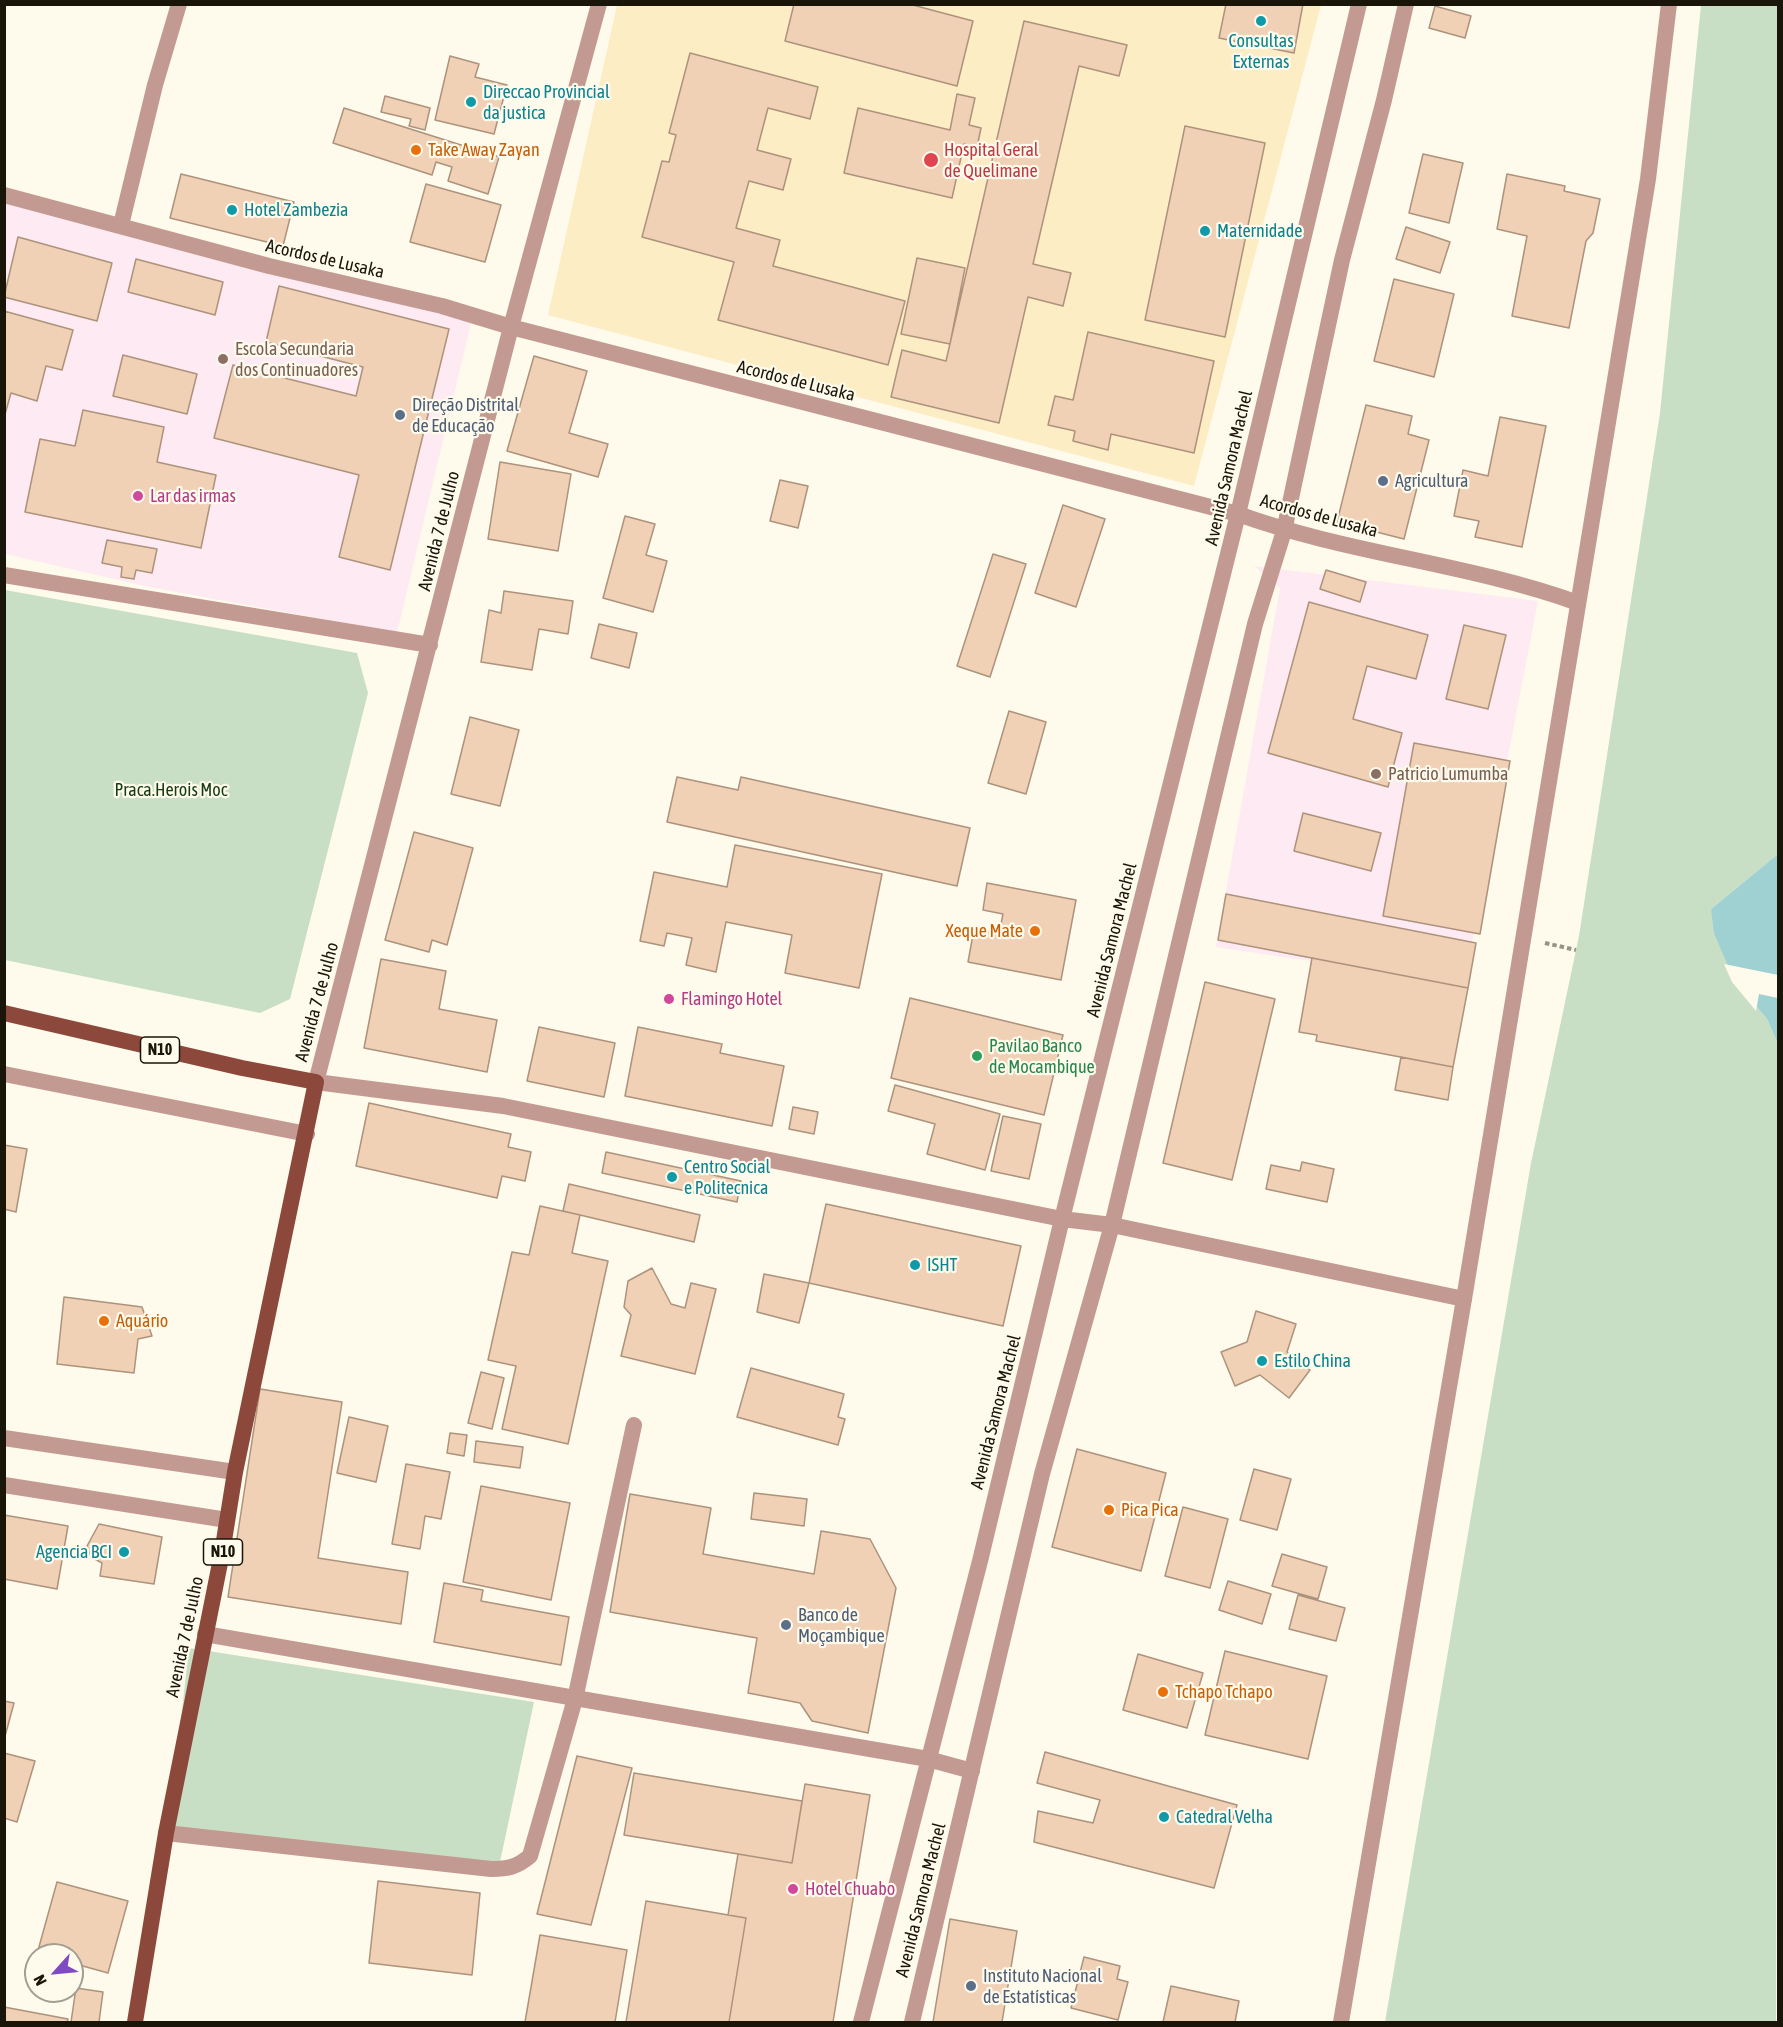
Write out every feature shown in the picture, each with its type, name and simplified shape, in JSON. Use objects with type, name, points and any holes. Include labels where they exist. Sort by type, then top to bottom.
[{"type":"main road","name":"N10","points":[[4,1013],[242,1068],[316,1082]]},
{"type":"main road","name":"Avenida 7 de Julho","points":[[135,2022],[166,1833],[235,1472],[316,1082]]},
{"type":"street","points":[[121,225],[153,95],[179,4]]},
{"type":"street","name":"Avenida 7 de Julho","points":[[316,1082],[511,327],[599,4]]},
{"type":"street","name":"Avenida Samora Machel","points":[[861,2022],[906,1856],[928,1759],[983,1549],[1062,1219],[1238,514],[1359,4]]},
{"type":"street","name":"Avenida Samora Machel","points":[[912,2022],[1042,1474],[1112,1225],[1255,624],[1284,531],[1341,260],[1384,100],[1406,4]]},
{"type":"street","points":[[1341,2022],[1464,1299],[1648,179],[1669,4]]},
{"type":"street","name":"Acordos de Lusaka","points":[[4,195],[269,266],[442,306],[511,327],[1238,514],[1284,531],[1532,586],[1578,603]]},
{"type":"street","points":[[4,575],[430,645]]},
{"type":"street","points":[[4,1074],[307,1134]]},
{"type":"street","points":[[316,1082],[502,1106],[1062,1219],[1112,1225],[1464,1299]]},
{"type":"street","points":[[166,1833],[491,1869],[506,1869],[519,1865],[530,1856],[575,1699],[634,1425]]},
{"type":"street","points":[[4,1438],[235,1472]]},
{"type":"street","points":[[4,1485],[227,1520]]},
{"type":"street","points":[[205,1634],[928,1759],[972,1771]]},
{"type":"shaded area","name":"Hospital Geral de Quelimane","points":[[617,5],[1321,5],[1194,486],[548,315]]},
{"type":"shaded area","points":[[5,201],[472,319],[397,633],[150,587],[5,554]]},
{"type":"shaded area","name":"Patricio Lumumba","points":[[1254,566],[1538,601],[1464,984],[1216,947],[1280,588]]},
{"type":"green space","points":[[1701,5],[1778,5],[1778,854],[1711,909],[1734,980],[1767,1019],[1778,1044],[1776,2022],[1385,2022],[1531,1163],[1579,936],[1660,413]]},
{"type":"green space","name":"Praca.Herois Moc","points":[[5,590],[357,653],[368,693],[290,999],[260,1013],[5,960]]},
{"type":"green space","points":[[189,1648],[534,1702],[497,1876],[169,1826]]},
{"type":"water","points":[[1778,854],[1778,1044],[1767,1019],[1734,980],[1714,933],[1711,909]]},
{"type":"pier","points":[[1724,964],[1778,975],[1778,998],[1759,994],[1756,1011],[1732,982]]},
{"type":"building","points":[[794,4],[909,4],[973,21],[957,86],[785,41]]},
{"type":"building","name":"Consultas Externas","points":[[1226,4],[1303,4],[1294,53],[1219,38]]},
{"type":"building","points":[[1435,6],[1471,16],[1465,38],[1429,28]]},
{"type":"building","points":[[1024,21],[1127,45],[1119,76],[1079,66],[1033,264],[1071,273],[1063,306],[1028,297],[999,423],[891,397],[902,350],[946,361]]},
{"type":"building","points":[[690,53],[818,87],[810,119],[768,108],[757,150],[791,159],[783,190],[749,181],[736,228],[780,240],[773,266],[905,301],[888,365],[718,320],[734,262],[642,237],[662,161],[669,162],[676,135],[669,133]]},
{"type":"building","name":"Direccao Provincial da justica","points":[[450,56],[479,64],[475,77],[507,85],[494,134],[435,120]]},
{"type":"building","points":[[957,94],[975,98],[969,125],[981,128],[977,147],[964,144],[952,198],[844,173],[858,108],[950,130]]},
{"type":"building","points":[[385,96],[430,108],[425,130],[409,126],[411,119],[381,112]]},
{"type":"building","name":"Take Away Zayan","points":[[344,108],[499,157],[488,194],[448,181],[452,167],[436,162],[432,175],[333,143]]},
{"type":"building","name":"Maternidade","points":[[1185,126],[1265,143],[1225,337],[1145,320]]},
{"type":"building","points":[[1423,154],[1463,163],[1449,223],[1409,213]]},
{"type":"building","name":"Hotel Zambezia","points":[[181,174],[294,202],[283,246],[170,218]]},
{"type":"building","points":[[1507,174],[1565,186],[1564,191],[1600,199],[1593,233],[1586,241],[1569,328],[1512,316],[1527,236],[1497,229]]},
{"type":"building","points":[[426,184],[501,205],[485,262],[410,242]]},
{"type":"building","points":[[1406,227],[1450,242],[1440,273],[1396,259]]},
{"type":"building","points":[[18,237],[112,263],[97,321],[4,297]]},
{"type":"building","points":[[917,258],[965,268],[950,344],[901,334]]},
{"type":"building","points":[[136,259],[223,282],[215,315],[128,292]]},
{"type":"building","points":[[1394,279],[1454,294],[1434,377],[1374,361]]},
{"type":"building","points":[[279,286],[449,329],[390,570],[339,557],[359,475],[214,438],[233,365],[356,396],[363,367],[266,342]]},
{"type":"building","points":[[4,311],[73,330],[62,370],[46,366],[37,401],[11,393],[4,418]]},
{"type":"building","points":[[1088,332],[1214,361],[1194,453],[1111,434],[1108,450],[1073,441],[1075,431],[1048,425],[1055,396],[1073,400]]},
{"type":"building","points":[[123,355],[197,374],[187,414],[113,396]]},
{"type":"building","points":[[534,356],[587,371],[569,433],[608,444],[598,477],[507,451]]},
{"type":"building","name":"Agricultura","points":[[1366,405],[1412,416],[1408,434],[1429,440],[1404,539],[1337,522]]},
{"type":"building","points":[[83,410],[164,427],[157,462],[216,475],[201,548],[25,512],[40,439],[75,446]]},
{"type":"building","name":"Agricultura","points":[[1500,417],[1546,426],[1522,547],[1475,537],[1479,521],[1454,516],[1463,470],[1488,476]]},
{"type":"building","points":[[500,462],[571,474],[558,551],[488,539]]},
{"type":"building","points":[[780,480],[808,486],[798,528],[770,521]]},
{"type":"building","points":[[1063,505],[1105,519],[1076,607],[1035,593]]},
{"type":"building","points":[[625,516],[655,524],[646,555],[667,561],[653,612],[603,598]]},
{"type":"building","points":[[107,540],[157,549],[152,573],[136,570],[134,579],[121,577],[122,567],[102,563]]},
{"type":"building","points":[[993,554],[1026,564],[990,677],[957,666]]},
{"type":"building","points":[[1326,570],[1366,582],[1360,602],[1320,589]]},
{"type":"building","points":[[504,591],[573,601],[568,634],[539,629],[532,670],[481,662],[489,610],[501,613]]},
{"type":"building","points":[[1309,602],[1428,635],[1416,679],[1367,666],[1353,719],[1402,733],[1388,787],[1268,753]]},
{"type":"building","points":[[599,624],[637,633],[629,668],[591,658]]},
{"type":"building","points":[[1464,625],[1506,635],[1488,709],[1446,699]]},
{"type":"building","points":[[1009,711],[1046,722],[1026,794],[988,783]]},
{"type":"building","points":[[470,717],[519,730],[500,806],[451,794]]},
{"type":"building","points":[[1414,743],[1510,761],[1480,934],[1383,916]]},
{"type":"building","points":[[677,777],[738,790],[741,777],[970,828],[957,886],[667,822]]},
{"type":"building","points":[[1303,813],[1381,833],[1371,871],[1294,851]]},
{"type":"building","points":[[414,832],[473,848],[447,945],[432,940],[429,952],[385,940]]},
{"type":"building","points":[[735,845],[882,874],[859,988],[785,973],[792,935],[726,922],[716,972],[686,965],[692,938],[667,933],[664,946],[640,941],[654,872],[727,887]]},
{"type":"building","name":"Xeque Mate","points":[[987,883],[1076,900],[1061,980],[968,962],[974,929],[999,934],[1003,914],[983,910]]},
{"type":"building","points":[[1226,894],[1476,943],[1468,988],[1218,940]]},
{"type":"building","points":[[1312,958],[1468,988],[1453,1067],[1316,1041],[1317,1035],[1299,1032]]},
{"type":"building","points":[[381,959],[446,971],[439,1009],[497,1020],[487,1072],[364,1048]]},
{"type":"building","points":[[1205,982],[1275,999],[1232,1180],[1163,1163]]},
{"type":"building","name":"Pavilao Banco de Mocambique","points":[[910,998],[1063,1035],[1044,1115],[891,1078]]},
{"type":"building","points":[[539,1027],[615,1043],[604,1097],[527,1081]]},
{"type":"building","points":[[638,1027],[722,1044],[720,1053],[784,1066],[772,1126],[625,1096]]},
{"type":"building","points":[[1401,1057],[1453,1067],[1448,1100],[1395,1090]]},
{"type":"building","points":[[895,1085],[1000,1114],[985,1170],[927,1154],[935,1124],[888,1111]]},
{"type":"building","points":[[369,1103],[511,1134],[508,1147],[531,1152],[525,1181],[502,1176],[497,1198],[356,1166]]},
{"type":"building","points":[[793,1107],[818,1112],[814,1134],[789,1129]]},
{"type":"building","points":[[1003,1116],[1041,1124],[1029,1179],[991,1171]]},
{"type":"building","points":[[4,1145],[27,1149],[16,1212],[4,1209]]},
{"type":"building","name":"Centro Social e Politecnica","points":[[606,1152],[741,1181],[737,1202],[602,1173]]},
{"type":"building","points":[[1302,1162],[1334,1169],[1327,1202],[1266,1189],[1271,1165],[1300,1171]]},
{"type":"building","points":[[569,1184],[700,1215],[694,1242],[563,1211]]},
{"type":"building","name":"ISHT","points":[[826,1204],[1021,1246],[1003,1326],[809,1283]]},
{"type":"building","points":[[540,1206],[580,1215],[572,1253],[608,1261],[568,1444],[502,1429],[516,1366],[488,1360],[512,1252],[529,1255]]},
{"type":"building","points":[[652,1268],[671,1304],[685,1308],[691,1283],[716,1289],[695,1374],[621,1356],[631,1315],[624,1307],[628,1281]]},
{"type":"building","points":[[764,1274],[809,1283],[799,1323],[757,1312]]},
{"type":"building","name":"Aquário","points":[[64,1297],[142,1307],[152,1336],[138,1339],[134,1373],[57,1364]]},
{"type":"building","name":"Estilo China","points":[[1256,1311],[1296,1324],[1287,1352],[1310,1370],[1289,1398],[1260,1375],[1235,1386],[1221,1352],[1247,1342]]},
{"type":"building","points":[[751,1368],[844,1394],[838,1417],[845,1419],[838,1445],[737,1417]]},
{"type":"building","points":[[481,1372],[504,1378],[492,1429],[468,1423]]},
{"type":"building","points":[[260,1389],[342,1402],[318,1558],[408,1572],[401,1624],[228,1597]]},
{"type":"building","points":[[349,1417],[388,1426],[376,1482],[337,1473]]},
{"type":"building","points":[[450,1433],[467,1435],[464,1456],[447,1453]]},
{"type":"building","points":[[476,1441],[523,1447],[520,1468],[474,1462]]},
{"type":"building","name":"Pica Pica","points":[[1077,1449],[1166,1473],[1141,1571],[1052,1547]]},
{"type":"building","points":[[406,1464],[450,1472],[441,1519],[425,1516],[420,1549],[392,1544]]},
{"type":"building","points":[[1254,1469],[1291,1479],[1277,1530],[1240,1520]]},
{"type":"building","points":[[481,1486],[570,1503],[551,1600],[463,1582]]},
{"type":"building","points":[[754,1493],[807,1499],[804,1526],[751,1519]]},
{"type":"building","name":"Banco de Moçambique","points":[[630,1494],[711,1508],[703,1554],[814,1574],[821,1531],[870,1539],[896,1588],[868,1733],[812,1721],[800,1703],[748,1693],[757,1638],[610,1612]]},
{"type":"building","points":[[1183,1507],[1228,1519],[1210,1588],[1165,1576]]},
{"type":"building","points":[[4,1515],[68,1526],[57,1589],[4,1579]]},
{"type":"building","name":"Agencia BCI","points":[[99,1524],[162,1537],[154,1584],[100,1576],[102,1563],[91,1557],[87,1546]]},
{"type":"building","points":[[1282,1554],[1327,1567],[1318,1599],[1272,1586]]},
{"type":"building","points":[[1228,1581],[1271,1594],[1262,1624],[1219,1610]]},
{"type":"building","points":[[444,1583],[483,1590],[481,1601],[569,1617],[561,1665],[434,1642]]},
{"type":"building","points":[[1298,1595],[1345,1608],[1336,1641],[1289,1629]]},
{"type":"building","points":[[1225,1651],[1327,1676],[1308,1759],[1205,1735]]},
{"type":"building","name":"Tchapo Tchapo","points":[[1138,1654],[1203,1673],[1187,1728],[1123,1710]]},
{"type":"building","points":[[4,1701],[14,1703],[4,1740]]},
{"type":"building","name":"Catedral Velha","points":[[1045,1752],[1237,1805],[1214,1888],[1034,1842],[1038,1811],[1093,1823],[1100,1800],[1037,1783]]},
{"type":"building","points":[[4,1753],[35,1761],[17,1822],[4,1818]]},
{"type":"building","points":[[577,1756],[632,1768],[591,1925],[537,1914]]},
{"type":"building","points":[[634,1773],[802,1801],[792,1863],[624,1835]]},
{"type":"building","name":"Hotel Chuabo","points":[[805,1784],[870,1795],[833,2022],[729,2022],[746,1918],[728,1915],[738,1854],[792,1863]]},
{"type":"building","points":[[378,1881],[480,1893],[472,1975],[369,1963]]},
{"type":"building","points":[[57,1882],[128,1901],[108,1973],[84,1966],[84,1943],[40,1943]]},
{"type":"building","points":[[646,1901],[746,1918],[729,2022],[626,2022]]},
{"type":"building","points":[[950,1919],[1017,1931],[1002,2022],[933,2022]]},
{"type":"building","points":[[540,1935],[627,1950],[615,2022],[525,2022]]},
{"type":"building","points":[[1084,1957],[1120,1966],[1117,1979],[1128,1982],[1118,2020],[1071,2008]]},
{"type":"building","points":[[1171,1986],[1239,2001],[1235,2022],[1163,2022]]},
{"type":"building","points":[[84,1989],[103,1992],[99,2022],[71,2022],[74,2003],[84,2003]]},
{"type":"building","points":[[4,2007],[68,2019],[67,2022],[4,2022]]},
{"type":"place","name":"Consultas Externas","points":[[1261,21]]},
{"type":"place","name":"Direccao Provincial da justica","points":[[471,102]]},
{"type":"place","name":"Take Away Zayan","points":[[416,150]]},
{"type":"place","name":"Hospital Geral de Quelimane","points":[[931,160]]},
{"type":"place","name":"Hotel Zambezia","points":[[232,210]]},
{"type":"place","name":"Maternidade","points":[[1205,231]]},
{"type":"place","name":"Escola Secundaria dos Continuadores","points":[[223,359]]},
{"type":"place","name":"Direção Distrital de Educação","points":[[400,415]]},
{"type":"place","name":"Agricultura","points":[[1383,481]]},
{"type":"place","name":"Lar das irmas","points":[[138,496]]},
{"type":"place","name":"Patricio Lumumba","points":[[1376,774]]},
{"type":"place","name":"Xeque Mate","points":[[1035,931]]},
{"type":"place","name":"Flamingo Hotel","points":[[669,999]]},
{"type":"place","name":"Pavilao Banco de Mocambique","points":[[977,1056]]},
{"type":"place","name":"Centro Social e Politecnica","points":[[672,1177]]},
{"type":"place","name":"ISHT","points":[[915,1265]]},
{"type":"place","name":"Aquário","points":[[104,1321]]},
{"type":"place","name":"Estilo China","points":[[1262,1361]]},
{"type":"place","name":"Pica Pica","points":[[1109,1510]]},
{"type":"place","name":"Agencia BCI","points":[[124,1552]]},
{"type":"place","name":"Banco de Moçambique","points":[[786,1625]]},
{"type":"place","name":"Tchapo Tchapo","points":[[1163,1692]]},
{"type":"place","name":"Catedral Velha","points":[[1164,1817]]},
{"type":"place","name":"Hotel Chuabo","points":[[793,1889]]},
{"type":"place","name":"Instituto Nacional de Estatísticas","points":[[971,1986]]}]
